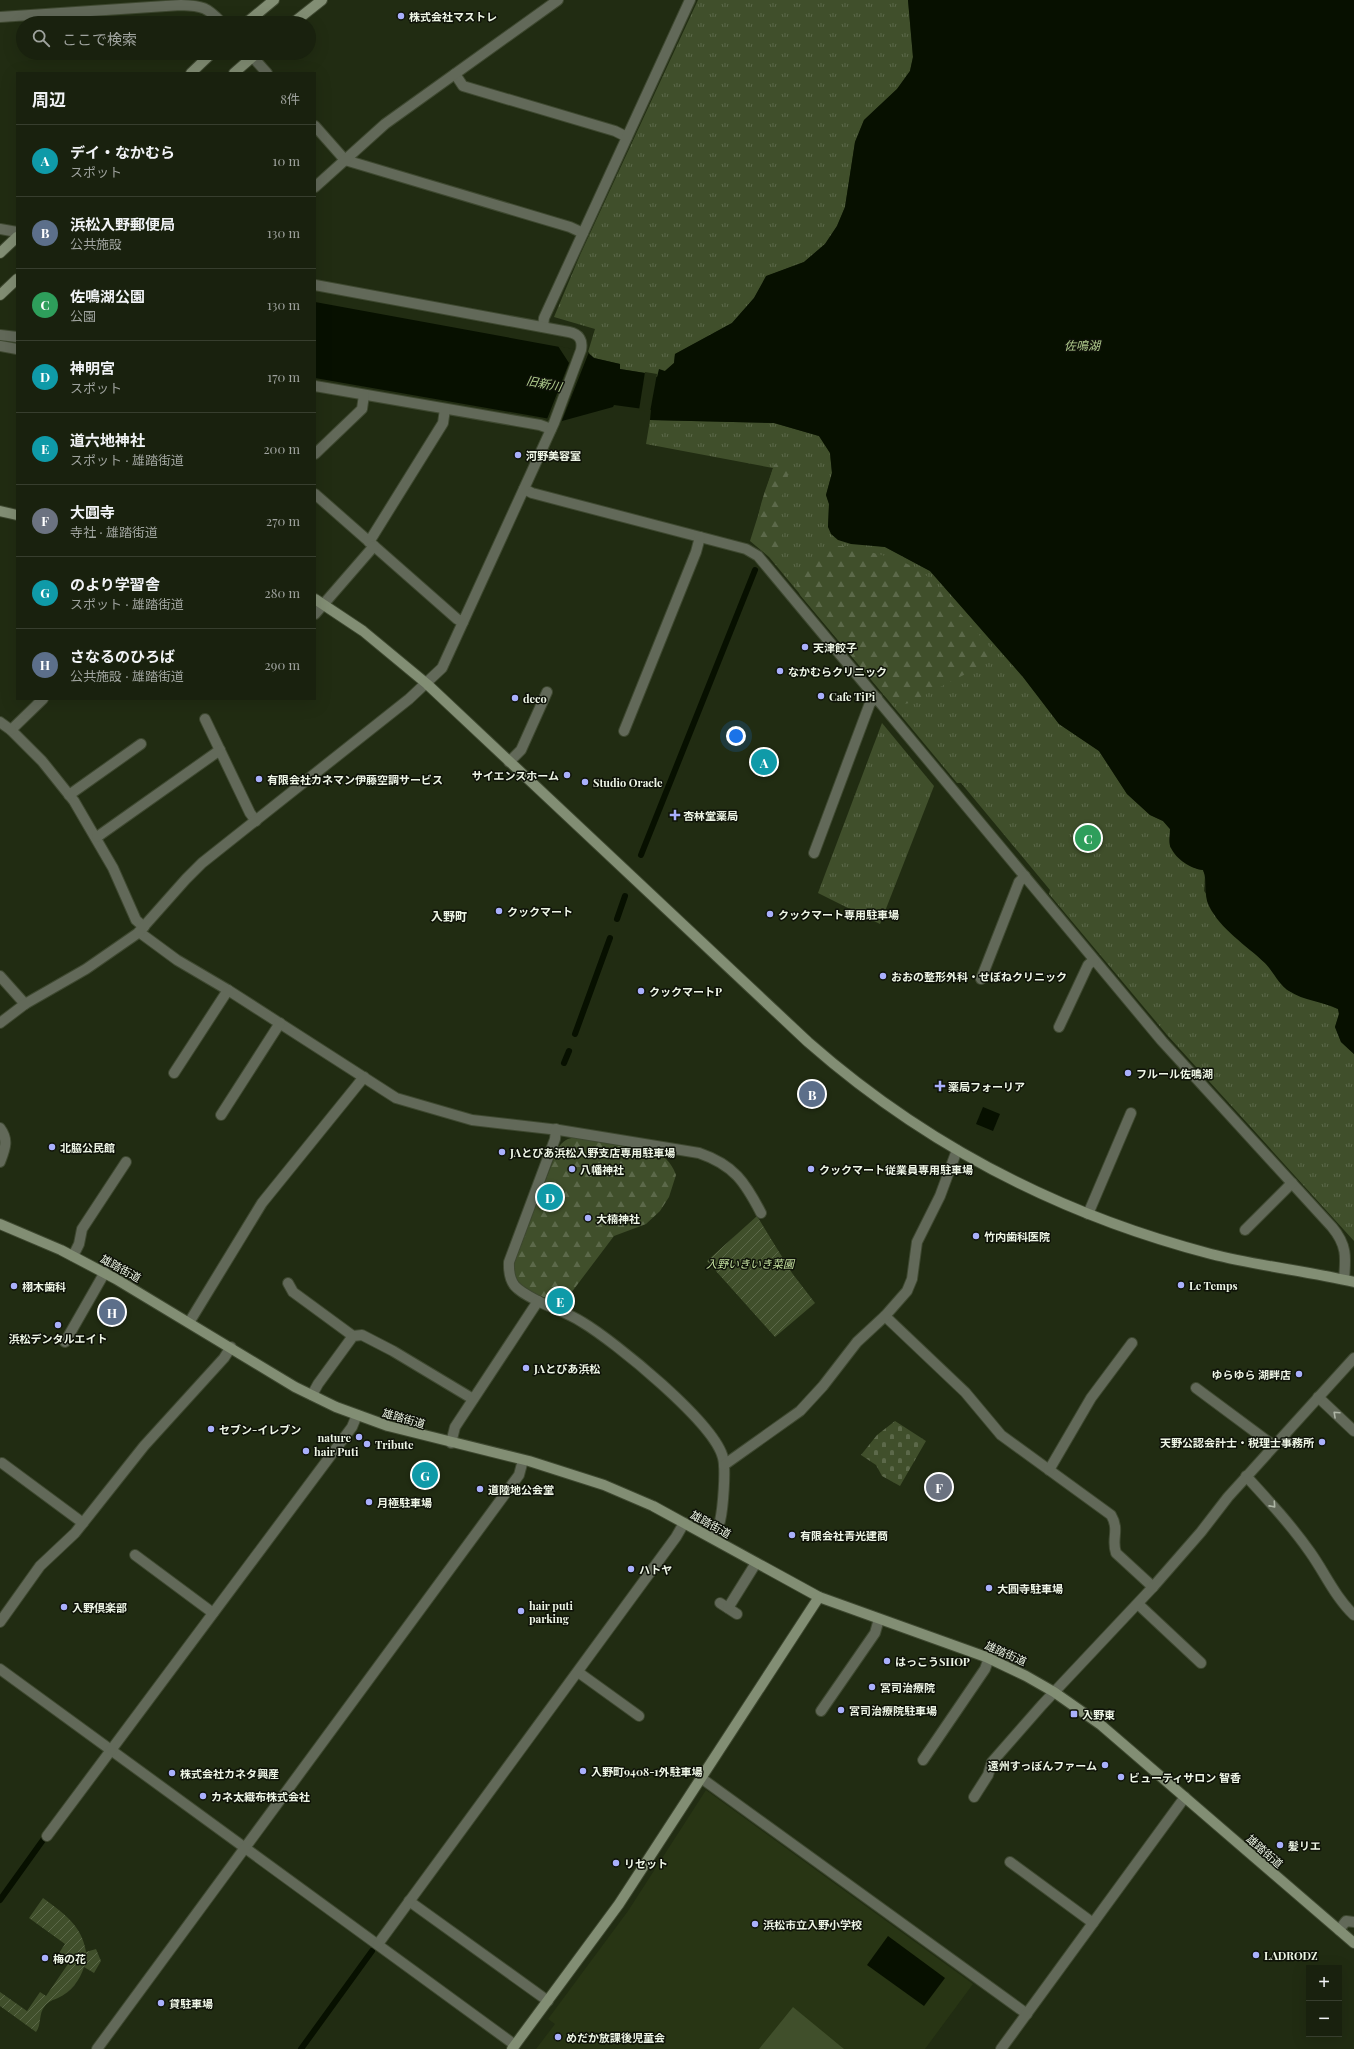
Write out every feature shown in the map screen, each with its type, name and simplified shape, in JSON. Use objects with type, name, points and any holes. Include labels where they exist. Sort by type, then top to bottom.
[{"type":"street","points":[[255,16],[274,0]]},
{"type":"street","points":[[302,16],[322,0]]},
{"type":"street","points":[[316,186],[385,124],[558,0]]},
{"type":"street","points":[[543,327],[544,318],[690,0]]},
{"type":"street","points":[[18,16],[194,6],[207,8],[215,16]]},
{"type":"street","points":[[0,17],[16,16]]},
{"type":"street","points":[[192,72],[205,60]]},
{"type":"street","points":[[235,72],[247,60]]},
{"type":"street","points":[[257,60],[266,72]]},
{"type":"street","points":[[455,74],[463,86],[614,131],[628,137]]},
{"type":"street","points":[[316,127],[345,160],[570,227],[584,233]]},
{"type":"street","points":[[0,229],[16,236],[0,252]]},
{"type":"street","points":[[0,295],[16,280]]},
{"type":"street","points":[[0,1024],[25,1004],[86,969],[141,929],[202,863],[409,699],[442,668],[552,426],[581,350],[581,340],[574,333],[316,285]]},
{"type":"street","points":[[0,335],[16,337]]},
{"type":"street","points":[[0,346],[16,349]]},
{"type":"street","points":[[316,386],[552,426]]},
{"type":"street","points":[[316,453],[362,409],[364,395]]},
{"type":"street","points":[[445,409],[443,423],[372,544],[319,602],[363,631],[426,683],[826,1058],[880,1100],[957,1150],[1024,1186],[1088,1214],[1156,1238],[1205,1252],[1268,1267],[1349,1280],[1345,1250],[1340,1238],[1292,1183],[1162,1041],[758,556],[746,549],[532,493],[524,489]]},
{"type":"street","points":[[316,495],[457,619],[463,622]]},
{"type":"street","points":[[0,511],[16,515]]},
{"type":"street","points":[[624,731],[696,552],[700,537]]},
{"type":"street","points":[[509,762],[520,750],[547,692]]},
{"type":"street","points":[[814,853],[870,703],[877,698]]},
{"type":"street","points":[[11,730],[42,700]]},
{"type":"street","points":[[205,719],[250,813],[256,821]]},
{"type":"street","points":[[0,722],[11,730],[42,761],[69,795],[97,838],[113,868],[141,929],[177,960],[228,990],[396,1098],[472,1120],[556,1129],[699,1153],[715,1159],[729,1167],[741,1179],[761,1213]]},
{"type":"street","points":[[69,795],[140,744]]},
{"type":"street","points":[[97,838],[220,750]]},
{"type":"street","points":[[980,978],[1018,882],[1025,876]]},
{"type":"street","points":[[1059,1027],[1088,965],[1094,960]]},
{"type":"street","points":[[0,976],[25,1004]]},
{"type":"street","points":[[174,1073],[228,990]]},
{"type":"street","points":[[221,1115],[280,1023]]},
{"type":"street","points":[[190,1322],[266,1198],[364,1077]]},
{"type":"street","points":[[1088,1214],[1131,1114]]},
{"type":"street","points":[[0,1128],[5,1136],[6,1143],[0,1162]]},
{"type":"street","points":[[556,1129],[555,1139],[509,1262],[508,1275],[514,1287],[538,1301],[581,1321],[649,1373],[690,1412],[713,1439],[723,1457],[724,1465],[720,1522],[711,1538]]},
{"type":"street","points":[[724,1465],[800,1411],[823,1386],[857,1342],[885,1316],[907,1291],[912,1279],[917,1242],[940,1196],[957,1150]]},
{"type":"street","points":[[74,1256],[79,1244],[82,1229],[126,1162]]},
{"type":"street","points":[[1244,1230],[1292,1183]]},
{"type":"street","name":"雄踏街道","points":[[0,1224],[74,1256],[105,1272],[312,1395],[357,1415],[395,1428],[523,1460],[604,1485],[653,1506],[819,1597],[989,1658],[1026,1676],[1054,1692],[1101,1725],[1354,1943]]},
{"type":"street","points":[[65,1342],[105,1272]]},
{"type":"street","points":[[288,1283],[294,1292],[353,1336],[362,1335],[393,1350],[473,1399]]},
{"type":"street","points":[[451,1443],[455,1427],[538,1301]]},
{"type":"street","points":[[885,1316],[965,1392],[1001,1435],[1111,1515],[1115,1523],[1116,1531],[1113,1546],[1116,1553],[1153,1587]]},
{"type":"street","points":[[312,1395],[318,1384],[353,1336]]},
{"type":"street","points":[[1048,1470],[1091,1398],[1132,1343]]},
{"type":"street","points":[[0,1622],[40,1566],[75,1533],[144,1446],[224,1358],[231,1347]]},
{"type":"street","points":[[974,1797],[988,1775],[992,1762],[1054,1692],[1138,1604],[1246,1476],[1354,1358]]},
{"type":"street","points":[[1196,1388],[1274,1446]]},
{"type":"street","points":[[1318,1397],[1354,1431]]},
{"type":"street","points":[[48,1836],[352,1427],[357,1415]]},
{"type":"street","points":[[97,2049],[519,1475],[523,1460]]},
{"type":"street","points":[[2,1463],[83,1523]]},
{"type":"street","points":[[1246,1476],[1289,1525],[1317,1562],[1337,1597],[1354,1615]]},
{"type":"street","points":[[378,1944],[578,1672],[676,1537],[684,1523]]},
{"type":"street","points":[[135,1555],[213,1613]]},
{"type":"street","points":[[728,1608],[756,1563]]},
{"type":"street","points":[[0,1669],[378,1944],[513,2047],[600,1931],[819,1597]]},
{"type":"street","points":[[1138,1604],[1201,1662]]},
{"type":"street","points":[[821,1711],[874,1633],[879,1619]]},
{"type":"street","points":[[923,1760],[985,1669],[989,1658]]},
{"type":"street","points":[[578,1672],[639,1716]]},
{"type":"street","points":[[701,1778],[1027,2014]]},
{"type":"street","points":[[1001,2049],[1185,1797]]},
{"type":"street","points":[[1010,1862],[1093,1923]]},
{"type":"street","points":[[409,1901],[548,2001]]},
{"type":"street","points":[[1339,1930],[1346,1921],[1354,1922]]},
{"type":"shaded area","name":"浜松市立入野小学校","points":[[706,1790],[973,1984],[925,2049],[536,2049],[555,2024],[548,2019],[628,1911]]},
{"type":"green space","points":[[698,0],[908,0],[913,57],[910,71],[897,89],[864,120],[855,142],[845,207],[837,226],[825,244],[804,262],[767,276],[754,298],[732,323],[675,354],[674,363],[658,377],[644,374],[645,373],[620,369],[620,364],[594,358],[588,352],[595,329],[554,317],[580,255]]},
{"type":"green space","points":[[650,420],[774,423],[819,436],[830,453],[832,473],[826,495],[829,504],[828,527],[872,545],[885,547],[930,571],[1023,677],[1059,724],[1099,751],[1127,794],[1150,815],[1163,821],[1170,829],[1170,847],[1197,869],[1203,870],[1205,875],[1204,891],[1249,948],[1266,964],[1287,990],[1338,1009],[1339,1014],[1335,1027],[1341,1042],[1354,1054],[1354,1241],[1168,1036],[1049,894],[1050,890],[961,783],[957,783],[769,557],[750,541],[773,468],[646,444]]},
{"type":"green space","points":[[780,460],[786,463],[788,467],[787,478],[780,505],[782,541],[780,548],[776,553],[770,555],[762,548],[758,538],[757,526],[762,499],[774,465]]},
{"type":"green space","points":[[839,546],[847,546],[900,561],[910,565],[928,577],[989,646],[993,653],[990,659],[985,664],[909,703],[899,704],[885,696],[800,595],[797,587],[799,577],[809,566],[828,551]]},
{"type":"green space","points":[[882,723],[934,786],[880,924],[818,893]]},
{"type":"green space","points":[[577,1137],[651,1149],[666,1159],[672,1166],[676,1175],[669,1197],[660,1211],[646,1224],[614,1236],[571,1293],[566,1297],[560,1299],[545,1298],[530,1292],[517,1282],[514,1271],[514,1263],[558,1148],[566,1140]]},
{"type":"green space","name":"入野いきいき菜園","points":[[757,1216],[792,1273],[815,1303],[775,1337],[707,1261]]},
{"type":"green space","points":[[895,1421],[926,1441],[900,1486],[882,1476],[876,1465],[861,1455],[877,1435]]},
{"type":"green space","points":[[43,1898],[70,1920],[80,1934],[86,1952],[96,1949],[101,1961],[94,1973],[84,1967],[71,1989],[47,2004],[41,2012],[39,2026],[36,2032],[0,2006],[0,1992],[27,2011],[40,1992],[46,1996],[68,1964],[57,1956],[65,1944],[29,1918]]},
{"type":"green space","points":[[793,2007],[844,2049],[759,2049]]},
{"type":"water","name":"佐鳴湖","points":[[908,0],[1354,0],[1354,1054],[1341,1042],[1335,1027],[1339,1014],[1338,1009],[1301,997],[1285,988],[1265,963],[1227,930],[1214,915],[1207,901],[1203,870],[1189,866],[1180,860],[1173,852],[1169,841],[1170,829],[1163,821],[1150,815],[1127,794],[1099,751],[1059,724],[1023,677],[930,571],[885,547],[851,544],[838,540],[831,534],[828,527],[829,504],[826,495],[832,473],[830,453],[819,436],[774,423],[650,420],[651,410],[614,405],[613,407],[562,421],[316,378],[316,302],[587,352],[594,358],[620,364],[620,369],[645,373],[645,375],[657,377],[659,369],[665,371],[674,363],[675,354],[732,323],[754,298],[766,276],[804,262],[825,244],[837,226],[845,207],[855,142],[864,120],[897,89],[910,71],[913,57]]},
{"type":"water","points":[[983,1107],[1000,1114],[993,1131],[976,1124]]},
{"type":"water","points":[[888,1936],[945,1978],[924,2006],[867,1965]]},
{"type":"pier","points":[[0,243],[16,246],[16,314],[4,325],[0,324]]},
{"type":"pier","points":[[558,346],[589,352],[561,423],[547,419],[569,363]]},
{"type":"pier","points":[[645,372],[657,374],[650,412],[639,410]]},
{"type":"waterway","points":[[641,855],[755,570]]},
{"type":"waterway","points":[[617,919],[625,896]]},
{"type":"waterway","points":[[575,1034],[610,938]]},
{"type":"waterway","points":[[564,1063],[569,1051]]},
{"type":"waterway","points":[[0,1900],[43,1840]]},
{"type":"waterway","points":[[301,2049],[372,1951]]},
{"type":"place","name":"株式会社マストレ","points":[[401,16]]},
{"type":"place","name":"河野美容室","points":[[518,455]]},
{"type":"place","name":"天津餃子","points":[[805,647]]},
{"type":"place","name":"なかむらクリニック","points":[[780,671]]},
{"type":"place","name":"Cafe TiPi","points":[[821,696]]},
{"type":"place","name":"deco","points":[[515,698]]},
{"type":"place","name":"デイ・なかむら","points":[[764,762]]},
{"type":"place","name":"サイエンスホーム","points":[[567,775]]},
{"type":"place","name":"有限会社カネマン伊藤空調サービス","points":[[259,779]]},
{"type":"place","name":"Studio Oracle","points":[[585,782]]},
{"type":"place","name":"杏林堂薬局","points":[[675,815]]},
{"type":"place","name":"佐鳴湖公園","points":[[1088,838]]},
{"type":"place","name":"クックマート","points":[[499,911]]},
{"type":"place","name":"クックマート専用駐車場","points":[[770,914]]},
{"type":"place","name":"おおの整形外科・せぼねクリニック","points":[[883,976]]},
{"type":"place","name":"クックマートP","points":[[641,991]]},
{"type":"place","name":"フルール佐鳴湖","points":[[1128,1073]]},
{"type":"place","name":"薬局フォーリア","points":[[940,1086]]},
{"type":"place","name":"浜松入野郵便局","points":[[812,1094]]},
{"type":"place","name":"北脇公民館","points":[[52,1147]]},
{"type":"place","name":"JAとぴあ浜松入野支店専用駐車場","points":[[502,1152]]},
{"type":"place","name":"八幡神社","points":[[572,1169]]},
{"type":"place","name":"クックマート従業員専用駐車場","points":[[811,1169]]},
{"type":"place","name":"神明宮","points":[[550,1197]]},
{"type":"place","name":"大楠神社","points":[[588,1218]]},
{"type":"place","name":"竹内歯科医院","points":[[976,1236]]},
{"type":"place","name":"Le Temps","points":[[1181,1285]]},
{"type":"place","name":"栩木歯科","points":[[14,1286]]},
{"type":"place","name":"道六地神社","points":[[560,1301]]},
{"type":"place","name":"さなるのひろば","points":[[112,1312]]},
{"type":"place","name":"浜松デンタルエイト","points":[[58,1325]]},
{"type":"place","name":"JAとぴあ浜松","points":[[526,1368]]},
{"type":"place","name":"ゆらゆら 湖畔店","points":[[1299,1374]]},
{"type":"place","name":"セブン-イレブン","points":[[211,1429]]},
{"type":"place","name":"nature","points":[[359,1437]]},
{"type":"place","name":"天野公認会計士・税理士事務所","points":[[1322,1442]]},
{"type":"place","name":"Tribute","points":[[367,1444]]},
{"type":"place","name":"hair Puti","points":[[306,1451]]},
{"type":"place","name":"のより学習舎","points":[[425,1475]]},
{"type":"place","name":"大圓寺","points":[[939,1487]]},
{"type":"place","name":"道陸地公会堂","points":[[480,1489]]},
{"type":"place","name":"月極駐車場","points":[[369,1502]]},
{"type":"place","name":"有限会社青光建商","points":[[792,1535]]},
{"type":"place","name":"ハトヤ","points":[[631,1569]]},
{"type":"place","name":"大圓寺駐車場","points":[[989,1588]]},
{"type":"place","name":"入野倶楽部","points":[[64,1607]]},
{"type":"place","name":"hair puti parking","points":[[521,1611]]},
{"type":"place","name":"はっこうSHOP","points":[[887,1661]]},
{"type":"place","name":"宮司治療院","points":[[872,1687]]},
{"type":"place","name":"宮司治療院駐車場","points":[[841,1710]]},
{"type":"place","name":"入野東","points":[[1074,1714]]},
{"type":"place","name":"遠州すっぽんファーム","points":[[1105,1765]]},
{"type":"place","name":"入野町9408-1外駐車場","points":[[583,1771]]},
{"type":"place","name":"株式会社カネタ興産","points":[[172,1773]]},
{"type":"place","name":"ビューティサロン 智香","points":[[1121,1777]]},
{"type":"place","name":"カネ太織布株式会社","points":[[203,1796]]},
{"type":"place","name":"髪リエ","points":[[1280,1845]]},
{"type":"place","name":"リセット","points":[[616,1863]]},
{"type":"place","name":"浜松市立入野小学校","points":[[755,1924]]},
{"type":"place","name":"LADRODZ","points":[[1256,1955]]},
{"type":"place","name":"梅の花","points":[[45,1958]]},
{"type":"place","name":"貸駐車場","points":[[161,2003]]},
{"type":"place","name":"めだか放課後児童会","points":[[558,2037]]},
{"type":"district","name":"入野町","points":[[449,916]]},
{"type":"water label","name":"旧新川","points":[[544,383]]}]
